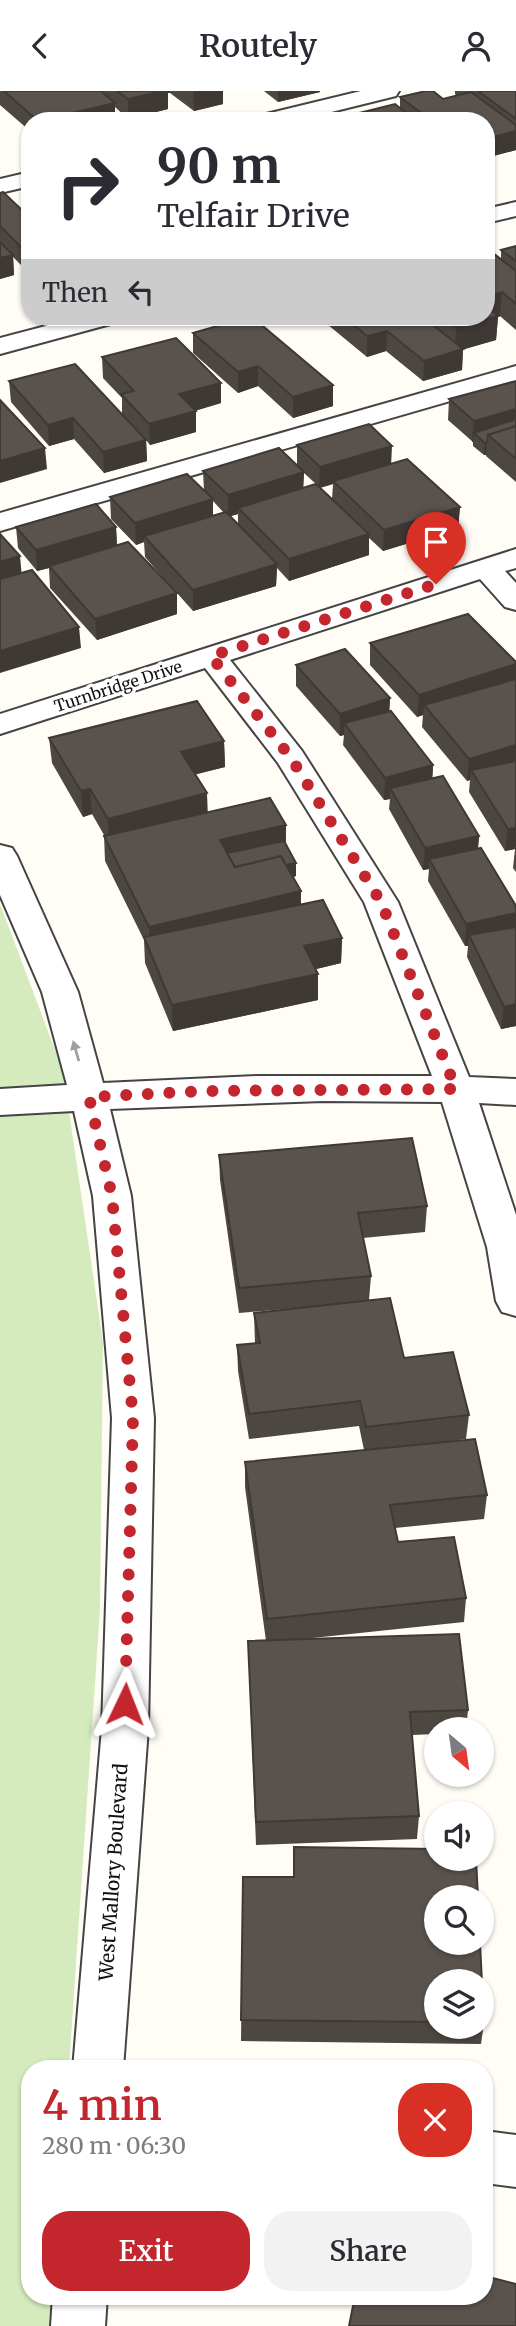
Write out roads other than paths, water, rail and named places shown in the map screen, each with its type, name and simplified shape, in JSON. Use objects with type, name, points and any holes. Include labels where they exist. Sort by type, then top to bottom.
[{"type":"street","points":[[303,112],[388,91]]},
{"type":"street","points":[[0,186],[21,181]]},
{"type":"street","points":[[495,214],[516,209]]},
{"type":"street","points":[[0,346],[74,326]]},
{"type":"street","points":[[0,522],[516,374]]},
{"type":"street","name":"Turnbridge Drive","points":[[0,724],[516,558]]},
{"type":"street","points":[[486,568],[516,601]]},
{"type":"street","points":[[211,656],[291,758],[381,902],[456,1089],[507,1247],[516,1301]]},
{"type":"street","name":"West Mallory Boulevard","points":[[0,856],[60,992],[89,1097],[112,1196],[133,1418],[125,1728],[99,2060]]},
{"type":"street","points":[[0,1102],[204,1091],[456,1089],[516,1092]]},
{"type":"street","points":[[493,2158],[516,2161]]},
{"type":"street","points":[[78,2326],[79,2305]]}]
